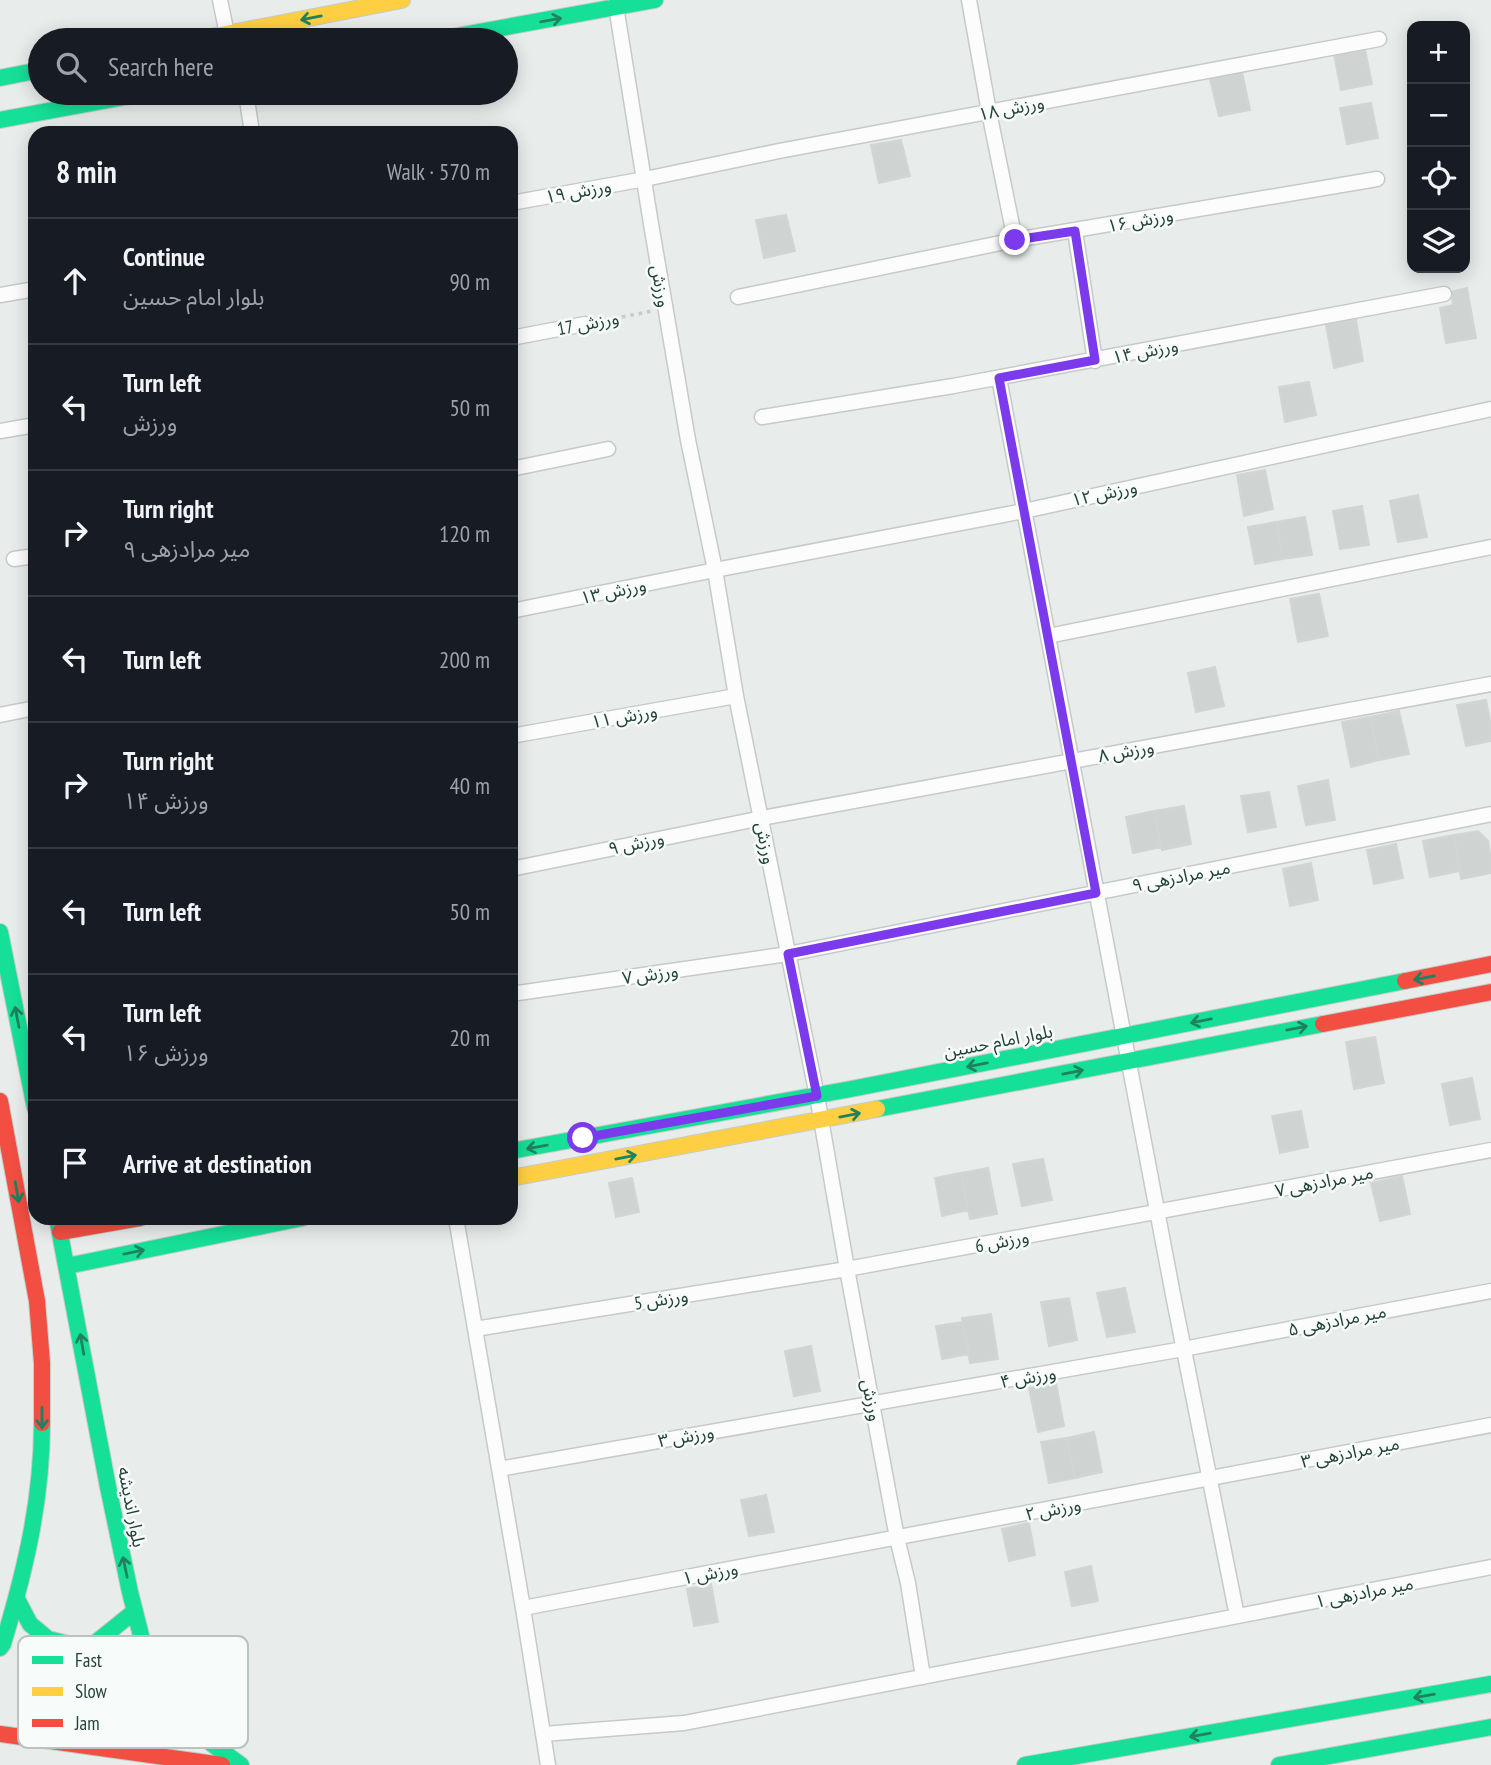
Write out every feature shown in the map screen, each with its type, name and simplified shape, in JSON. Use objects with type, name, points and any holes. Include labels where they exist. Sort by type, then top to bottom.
[{"type":"street","points":[[220,0],[226,28]]},
{"type":"street","points":[[258,28],[402,0]]},
{"type":"street","points":[[495,28],[616,4],[655,0]]},
{"type":"street","points":[[969,0],[1015,240]]},
{"type":"street","name":"ورزش","points":[[616,4],[688,440],[715,570],[736,696],[817,1096],[872,1404],[908,1583],[923,1677]]},
{"type":"street","name":"ورزش ۱۸","points":[[645,179],[779,151],[1379,39]]},
{"type":"street","points":[[0,78],[28,72]]},
{"type":"street","points":[[0,120],[81,105]]},
{"type":"street","points":[[248,105],[251,126]]},
{"type":"street","name":"ورزش ۱۹","points":[[518,202],[645,179]]},
{"type":"street","name":"ورزش ۱۶","points":[[738,297],[1015,240],[1377,179]]},
{"type":"street","points":[[1075,231],[1095,360]]},
{"type":"street","points":[[0,295],[28,290]]},
{"type":"street","name":"ورزش ۱۴","points":[[762,417],[999,378],[1444,294]]},
{"type":"street","name":"ورزش 17","points":[[518,337],[585,324]]},
{"type":"street","points":[[999,378],[1208,1479],[1237,1616]]},
{"type":"street","name":"ورزش ۱۲","points":[[715,570],[1024,511],[1491,409]]},
{"type":"street","points":[[0,431],[28,426]]},
{"type":"street","points":[[518,467],[608,449]]},
{"type":"street","points":[[1048,636],[1491,547]]},
{"type":"street","points":[[14,559],[28,557]]},
{"type":"street","name":"ورزش ۱۳","points":[[518,610],[715,570]]},
{"type":"street","name":"ورزش ۸","points":[[761,818],[1491,684]]},
{"type":"street","name":"ورزش ۱۱","points":[[518,735],[736,696]]},
{"type":"street","points":[[0,715],[28,709]]},
{"type":"street","name":"میر مرادزهی ۹","points":[[788,954],[1491,814]]},
{"type":"street","name":"ورزش ۹","points":[[518,868],[761,818]]},
{"type":"street","points":[[0,932],[28,1064]]},
{"type":"street","name":"ورزش ۷","points":[[518,992],[788,954]]},
{"type":"street","name":"بلوار امام حسین","points":[[518,1150],[817,1096],[1491,964]]},
{"type":"street","points":[[518,1177],[1491,992]]},
{"type":"street","points":[[0,1101],[37,1301],[42,1363],[42,1435],[35,1518],[17,1599],[0,1648]]},
{"type":"street","name":"میر مرادزهی ۷","points":[[1157,1212],[1491,1150]]},
{"type":"street","name":"ورزش 6","points":[[847,1269],[1157,1212]]},
{"type":"street","name":"بلوار اندیشه","points":[[59,1225],[108,1486],[141,1636]]},
{"type":"street","points":[[67,1266],[268,1225]]},
{"type":"street","points":[[457,1225],[548,1765]]},
{"type":"street","name":"ورزش 5","points":[[475,1329],[847,1269]]},
{"type":"street","name":"میر مرادزهی ۵","points":[[1184,1349],[1491,1291]]},
{"type":"street","name":"ورزش ۴","points":[[872,1404],[1184,1349]]},
{"type":"street","name":"ورزش ۳","points":[[499,1469],[872,1404]]},
{"type":"street","name":"میر مرادزهی ۳","points":[[1208,1479],[1491,1425]]},
{"type":"street","name":"ورزش ۲","points":[[898,1538],[1208,1479]]},
{"type":"street","name":"ورزش ۱","points":[[523,1608],[898,1538]]},
{"type":"street","name":"میر مرادزهی ۱","points":[[543,1734],[684,1723],[1491,1567]]},
{"type":"street","points":[[17,1599],[30,1624],[44,1636]]},
{"type":"street","points":[[105,1636],[135,1611]]},
{"type":"street","points":[[1025,1765],[1491,1684]]},
{"type":"street","points":[[1279,1765],[1491,1727]]},
{"type":"street","points":[[0,1734],[18,1737]]},
{"type":"street","points":[[100,1748],[222,1765]]},
{"type":"street","name":"بلوار اندیشه","points":[[217,1748],[240,1765]]},
{"type":"path","name":"ورزش 17","points":[[585,324],[665,309]]},
{"type":"building","points":[[1365,50],[1372,84],[1341,90],[1334,54]]},
{"type":"building","points":[[1242,72],[1250,110],[1219,116],[1210,79]]},
{"type":"building","points":[[1371,103],[1378,138],[1347,144],[1340,108]]},
{"type":"building","points":[[901,140],[910,176],[879,183],[871,145]]},
{"type":"building","points":[[786,215],[795,251],[764,258],[756,220]]},
{"type":"building","points":[[1467,288],[1476,338],[1446,343],[1440,308],[1453,305],[1451,292]]},
{"type":"building","points":[[1356,320],[1363,361],[1334,368],[1326,325]]},
{"type":"building","points":[[1309,382],[1316,415],[1285,422],[1279,387]]},
{"type":"building","points":[[1265,470],[1273,509],[1244,516],[1237,475]]},
{"type":"building","points":[[1418,495],[1427,537],[1398,542],[1390,501]]},
{"type":"building","points":[[1362,506],[1369,545],[1340,549],[1333,511]]},
{"type":"building","points":[[1305,517],[1312,555],[1283,559],[1276,522]]},
{"type":"building","points":[[1276,522],[1283,559],[1255,564],[1248,527]]},
{"type":"building","points":[[1319,594],[1328,636],[1298,642],[1290,599]]},
{"type":"building","points":[[1215,667],[1224,706],[1196,712],[1188,673]]},
{"type":"building","points":[[1486,700],[1491,741],[1466,746],[1457,705]]},
{"type":"building","points":[[1399,711],[1409,754],[1379,760],[1370,717]]},
{"type":"building","points":[[1370,717],[1379,760],[1351,767],[1342,722]]},
{"type":"building","points":[[1328,780],[1335,820],[1306,825],[1298,786]]},
{"type":"building","points":[[1269,792],[1276,827],[1248,832],[1241,796]]},
{"type":"building","points":[[1184,806],[1191,844],[1162,850],[1154,811]]},
{"type":"building","points":[[1154,811],[1161,847],[1133,853],[1126,817]]},
{"type":"building","points":[[1478,831],[1488,841],[1491,873],[1461,879],[1454,835]]},
{"type":"building","points":[[1454,835],[1460,871],[1430,877],[1423,841]]},
{"type":"building","points":[[1396,844],[1403,878],[1374,884],[1367,850]]},
{"type":"building","points":[[1311,863],[1318,900],[1290,906],[1283,869]]},
{"type":"building","points":[[1375,1037],[1384,1083],[1354,1089],[1346,1042]]},
{"type":"building","points":[[1472,1078],[1480,1119],[1450,1125],[1442,1084]]},
{"type":"building","points":[[1301,1111],[1308,1147],[1280,1153],[1272,1116]]},
{"type":"building","points":[[1043,1159],[1052,1200],[1022,1206],[1013,1164]]},
{"type":"building","points":[[988,1168],[997,1214],[970,1219],[961,1173]]},
{"type":"building","points":[[961,1173],[968,1210],[942,1216],[935,1178]]},
{"type":"building","points":[[1402,1176],[1410,1214],[1380,1221],[1371,1183]]},
{"type":"building","points":[[632,1178],[639,1212],[616,1217],[609,1183]]},
{"type":"building","points":[[1125,1288],[1135,1332],[1107,1337],[1097,1293]]},
{"type":"building","points":[[1069,1298],[1077,1340],[1049,1346],[1041,1302]]},
{"type":"building","points":[[991,1314],[998,1359],[970,1363],[962,1318]]},
{"type":"building","points":[[963,1322],[969,1354],[942,1359],[936,1326]]},
{"type":"building","points":[[811,1346],[820,1391],[794,1396],[785,1351]]},
{"type":"building","points":[[1056,1383],[1064,1426],[1038,1432],[1029,1388]]},
{"type":"building","points":[[1094,1432],[1102,1472],[1075,1478],[1067,1438]]},
{"type":"building","points":[[1067,1438],[1075,1478],[1049,1483],[1041,1442]]},
{"type":"building","points":[[766,1495],[774,1532],[749,1536],[741,1500]]},
{"type":"building","points":[[1029,1523],[1035,1555],[1009,1561],[1002,1529]]},
{"type":"building","points":[[1091,1566],[1098,1601],[1072,1606],[1065,1572]]},
{"type":"building","points":[[711,1584],[718,1622],[694,1626],[687,1589]]},
{"type":"traffic: fast","points":[[501,28],[655,0]]},
{"type":"traffic: fast","points":[[0,78],[28,72]]},
{"type":"traffic: fast","points":[[0,120],[81,105]]},
{"type":"traffic: fast","points":[[0,932],[28,1073]]},
{"type":"traffic: fast","points":[[518,1150],[851,1089],[1405,981]]},
{"type":"traffic: fast","points":[[877,1109],[1323,1024]]},
{"type":"traffic: fast","points":[[58,1225],[108,1487],[141,1636]]},
{"type":"traffic: fast","points":[[67,1266],[268,1225]]},
{"type":"traffic: fast","points":[[0,1648],[11,1617],[31,1535],[39,1480],[42,1423]]},
{"type":"traffic: fast","points":[[17,1599],[30,1624],[44,1636]]},
{"type":"traffic: fast","points":[[104,1636],[135,1611]]},
{"type":"traffic: fast","points":[[1025,1765],[1491,1684]]},
{"type":"traffic: fast","points":[[1279,1765],[1491,1727]]},
{"type":"traffic: fast","points":[[218,1748],[241,1765]]},
{"type":"traffic: slow","points":[[257,28],[402,0]]},
{"type":"traffic: slow","points":[[518,1177],[877,1109]]},
{"type":"traffic: jam","points":[[1405,981],[1491,964]]},
{"type":"traffic: jam","points":[[1323,1024],[1491,992]]},
{"type":"traffic: jam","points":[[0,1101],[37,1301],[42,1363],[42,1423]]},
{"type":"traffic: jam","points":[[60,1232],[100,1225]]},
{"type":"traffic: jam","points":[[0,1734],[18,1737]]},
{"type":"traffic: jam","points":[[100,1748],[222,1765]]},
{"type":"route","points":[[583,1138],[817,1096],[788,954],[1096,893],[999,378],[1095,360],[1075,231],[1015,240]]}]
